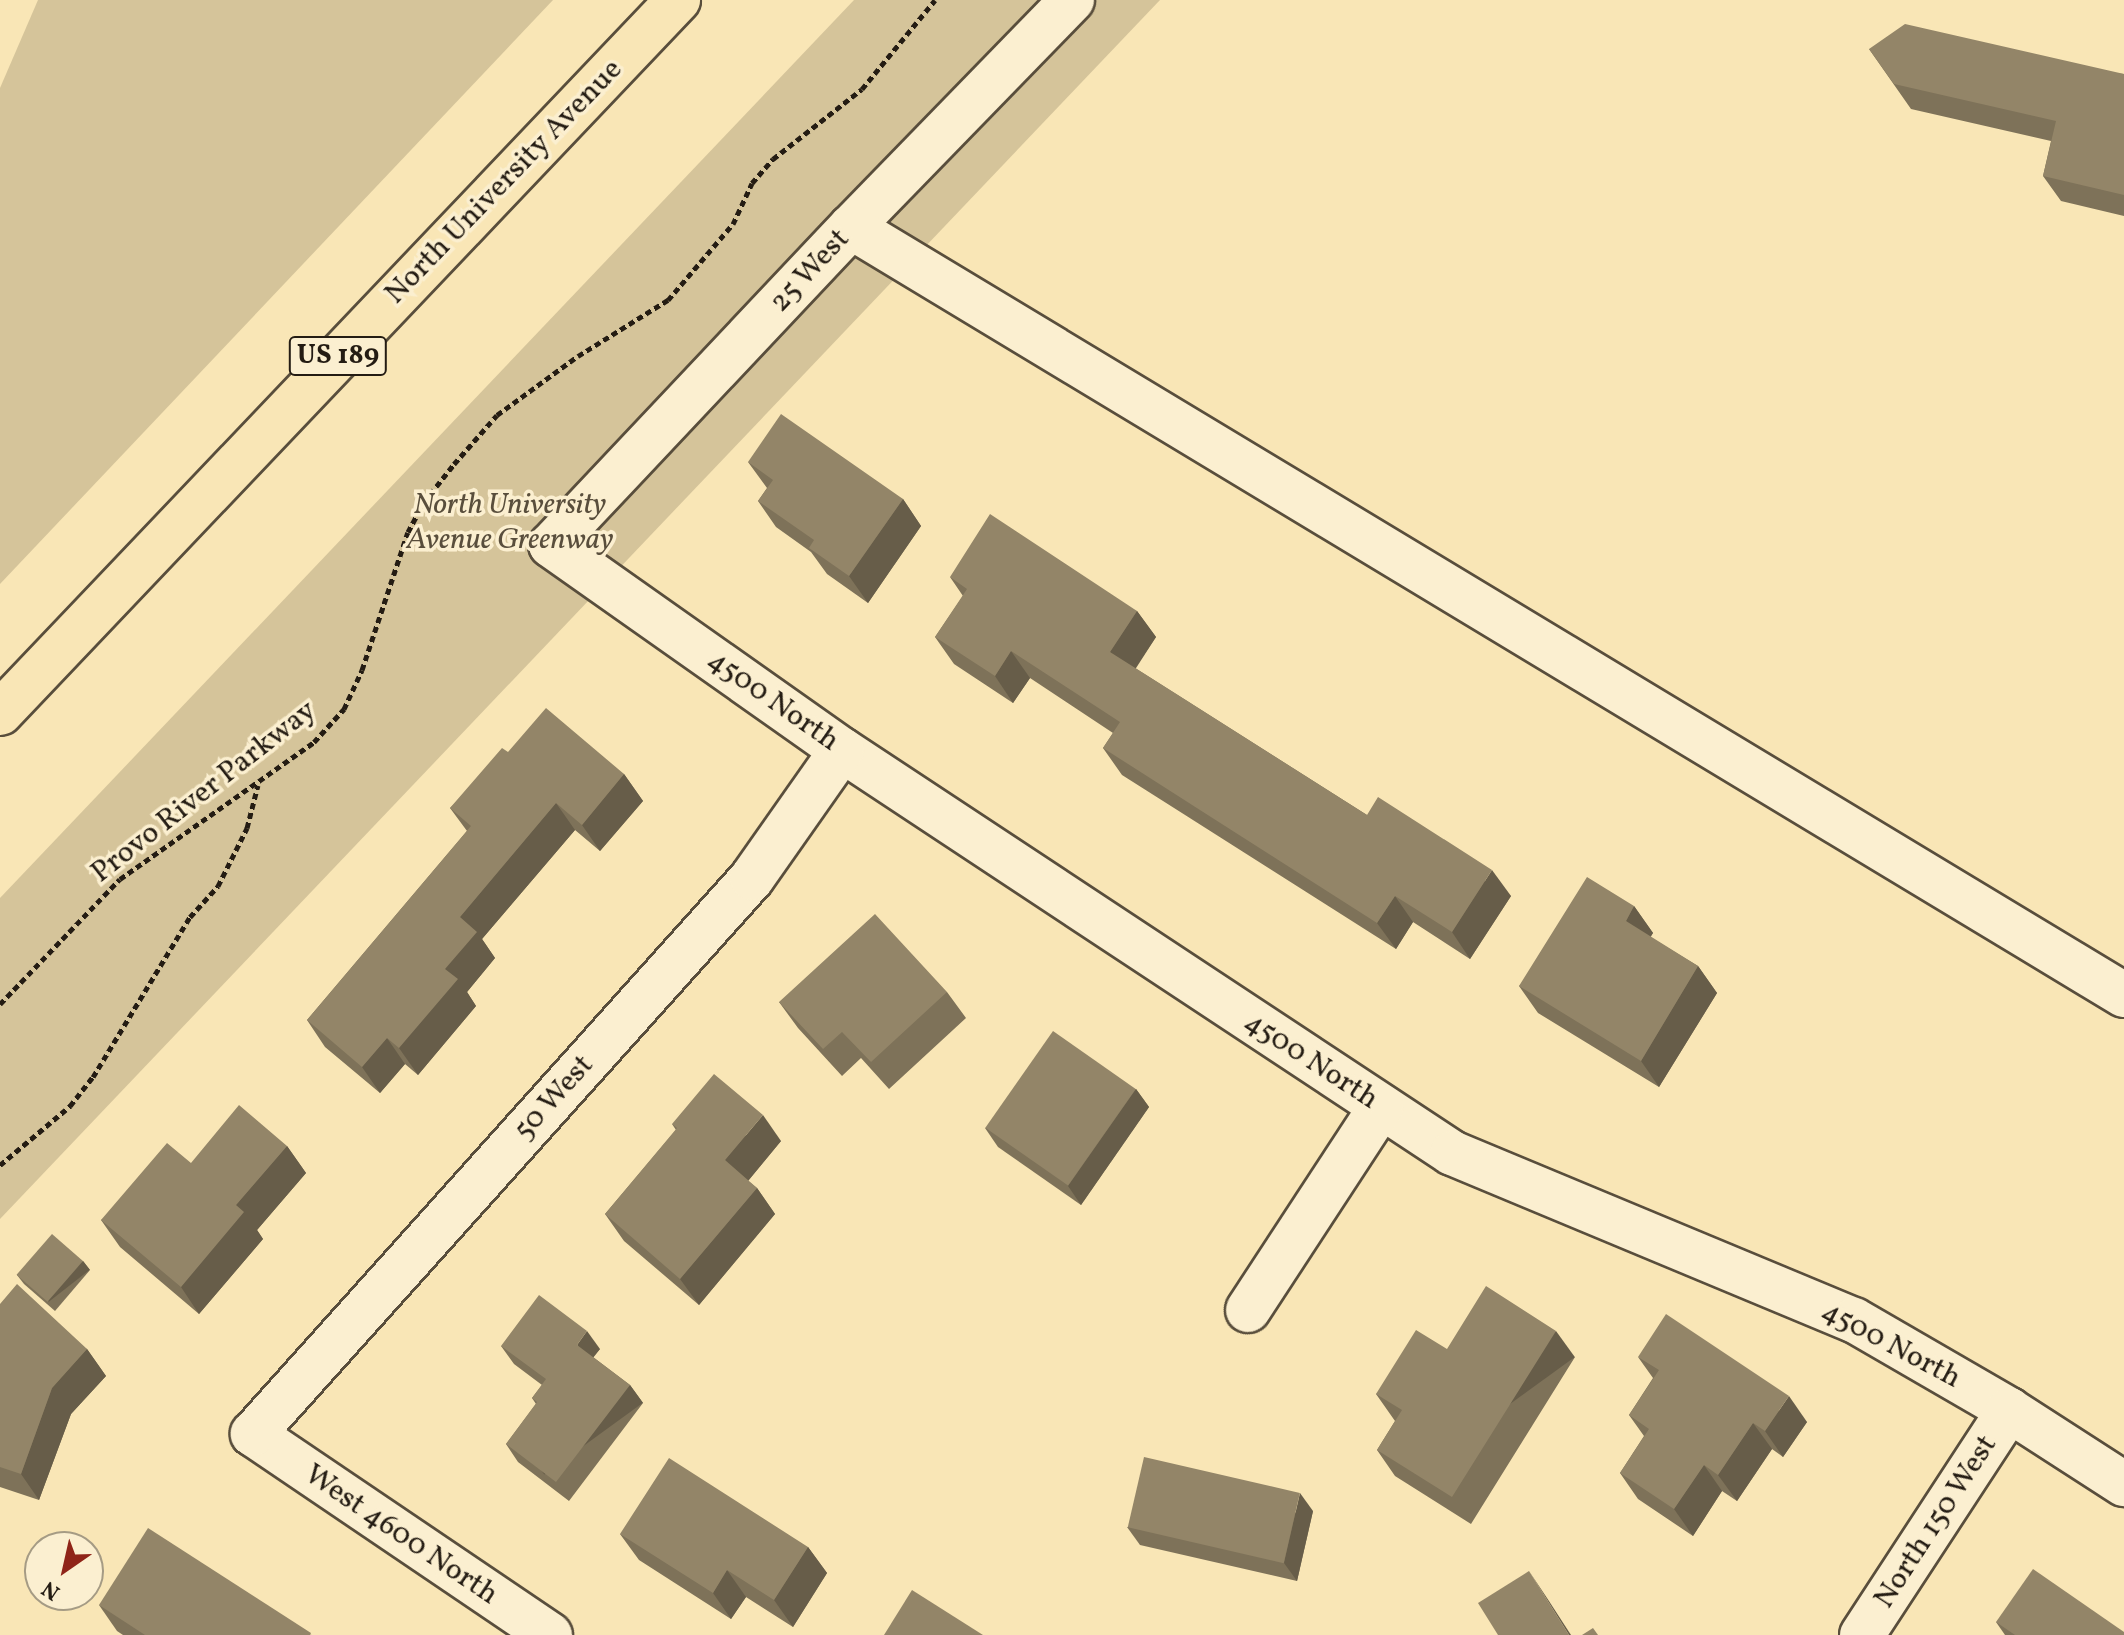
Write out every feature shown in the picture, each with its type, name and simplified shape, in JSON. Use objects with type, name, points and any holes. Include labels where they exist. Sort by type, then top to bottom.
[{"type":"highway","name":"North University Avenue","points":[[0,713],[678,0]]},
{"type":"street","name":"25 West","points":[[551,545],[851,227],[1072,0]]},
{"type":"street","points":[[851,227],[2124,995]]},
{"type":"street","name":"4500 North","points":[[551,545],[842,750],[1452,1153],[1854,1320],[2009,1410],[2124,1484]]},
{"type":"street","name":"50 West","points":[[253,1434],[752,878],[842,750]]},
{"type":"street","points":[[1248,1310],[1381,1107]]},
{"type":"street","name":"North 150 West","points":[[1862,1635],[2009,1410]]},
{"type":"street","name":"West 4600 North","points":[[253,1434],[550,1635]]},
{"type":"path","name":"Provo River Parkway","points":[[0,1004],[120,879],[314,742],[344,709],[362,670],[408,532],[424,502],[454,464],[497,415],[578,356],[668,300],[733,224],[752,183],[773,159],[862,89],[935,0]]},
{"type":"path","points":[[0,1165],[70,1106],[93,1077],[190,917],[218,886],[247,828],[258,783]]},
{"type":"green space","points":[[38,0],[553,0],[0,584],[0,88]]},
{"type":"green space","name":"North University Avenue Greenway","points":[[854,0],[1160,0],[0,1219],[0,898]]},
{"type":"building","points":[[1905,24],[2124,74],[2124,195],[2043,176],[2056,121],[1894,84],[1869,49]]},
{"type":"building","points":[[781,414],[903,499],[849,576],[809,548],[814,540],[758,501],[773,480],[748,462]]},
{"type":"building","points":[[990,514],[1137,611],[1110,652],[1367,815],[1378,797],[1492,870],[1452,932],[1395,896],[1377,923],[1103,748],[1120,722],[1011,651],[995,676],[935,637],[967,589],[950,577]]},
{"type":"building","points":[[546,708],[624,774],[582,825],[556,803],[460,917],[477,932],[445,969],[458,979],[399,1048],[387,1038],[362,1067],[307,1020],[471,826],[450,808],[502,748],[508,752]]},
{"type":"building","points":[[1587,877],[1634,906],[1626,921],[1698,966],[1641,1061],[1519,986]]},
{"type":"building","points":[[875,914],[947,992],[871,1062],[842,1032],[823,1049],[779,1002]]},
{"type":"building","points":[[1053,1031],[1136,1089],[1068,1186],[985,1128]]},
{"type":"building","points":[[714,1074],[763,1115],[725,1160],[757,1188],[680,1279],[605,1214],[677,1128],[672,1124]]},
{"type":"building","points":[[239,1105],[287,1146],[236,1205],[244,1212],[181,1287],[101,1220],[167,1143],[191,1163]]},
{"type":"building","points":[[52,1234],[83,1261],[48,1302],[17,1275]]},
{"type":"building","points":[[17,1284],[87,1349],[52,1388],[21,1474],[0,1467],[0,1304]]},
{"type":"building","points":[[1486,1286],[1556,1331],[1452,1497],[1377,1450],[1402,1410],[1376,1394],[1416,1330],[1447,1349]]},
{"type":"building","points":[[539,1295],[587,1331],[577,1345],[630,1385],[556,1482],[506,1444],[537,1402],[532,1398],[546,1379],[501,1346]]},
{"type":"building","points":[[1666,1314],[1789,1396],[1765,1431],[1753,1423],[1718,1475],[1704,1465],[1674,1509],[1620,1473],[1649,1429],[1629,1415],[1659,1370],[1638,1357]]},
{"type":"building","points":[[1144,1457],[1300,1493],[1284,1563],[1128,1527]]},
{"type":"building","points":[[669,1458],[808,1547],[774,1600],[727,1570],[713,1593],[620,1534]]},
{"type":"building","points":[[148,1528],[311,1633],[145,1635],[104,1608],[104,1597]]},
{"type":"building","points":[[2033,1569],[2124,1632],[2124,1635],[2015,1635],[1996,1622]]},
{"type":"building","points":[[1529,1571],[1569,1635],[1498,1635],[1478,1603]]},
{"type":"building","points":[[912,1590],[983,1635],[884,1635]]},
{"type":"building","points":[[1593,1628],[1598,1635],[1582,1635]]}]
